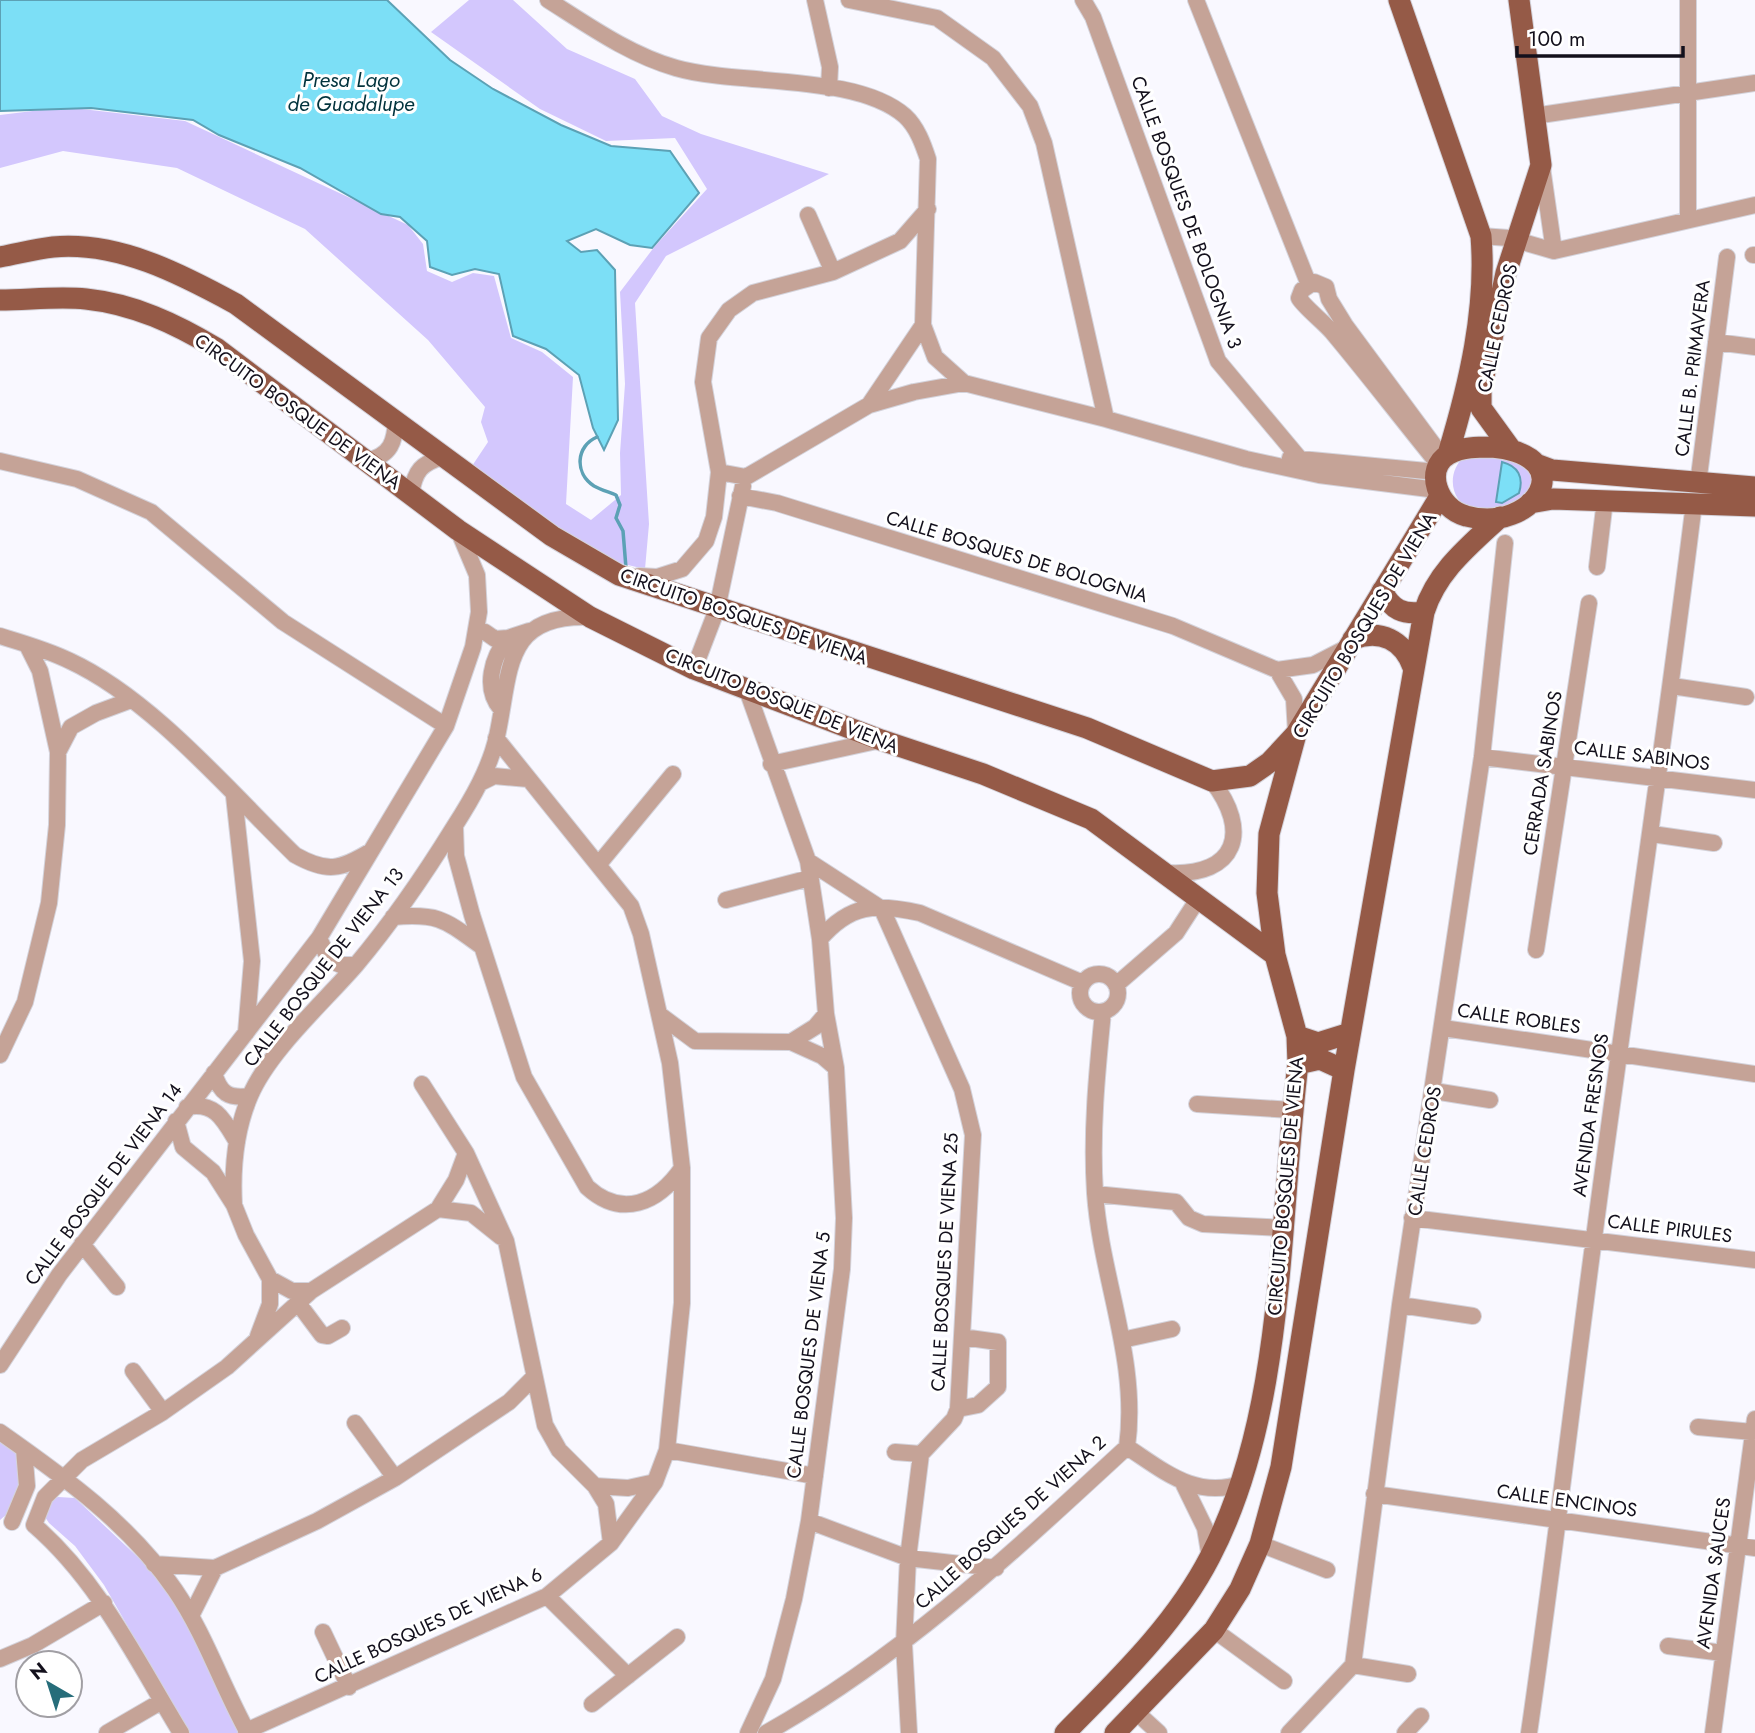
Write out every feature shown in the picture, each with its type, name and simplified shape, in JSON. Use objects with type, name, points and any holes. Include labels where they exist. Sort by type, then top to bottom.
[{"type":"main road","points":[[1399,0],[1481,236],[1506,274]]},
{"type":"main road","points":[[1518,0],[1541,165]]},
{"type":"main road","name":"CALLE CEDROS","points":[[1510,448],[1481,408],[1481,390],[1506,274],[1541,165]]},
{"type":"main road","name":"CIRCUITO BOSQUES DE VIENA","points":[[0,257],[53,247],[88,247],[126,255],[196,283],[236,304],[552,536],[619,575],[1087,728],[1212,781],[1250,776],[1270,762],[1296,734],[1382,591],[1441,473],[1473,348],[1483,271],[1481,236]]},
{"type":"main road","points":[[1483,271],[1506,274]]},
{"type":"main road","name":"CIRCUITO BOSQUE DE VIENA","points":[[0,300],[86,299],[134,309],[179,326],[216,348],[458,530],[590,617],[694,669],[1070,808],[1091,819],[1169,873],[1198,899],[1275,955]]},
{"type":"main road","points":[[1755,487],[1696,494],[1605,500],[1553,499],[1530,503],[1500,517],[1468,517],[1454,512],[1441,473],[1470,447],[1510,448],[1536,464],[1552,470],[1696,494],[1755,506]]},
{"type":"main road","points":[[1530,503],[1543,487],[1543,475],[1536,464]]},
{"type":"main road","name":"CIRCUITO BOSQUES DE VIENA","points":[[1115,1733],[1214,1630],[1240,1589],[1260,1544],[1281,1467],[1350,1033],[1424,612],[1433,589],[1446,570],[1500,517]]},
{"type":"main road","points":[[1382,591],[1393,608],[1402,613],[1424,612]]},
{"type":"main road","points":[[1350,643],[1378,635],[1390,638],[1409,655],[1413,667]]},
{"type":"main road","name":"CIRCUITO BOSQUES DE VIENA","points":[[1065,1733],[1177,1611],[1210,1558],[1243,1483],[1257,1433],[1284,1228],[1298,1063],[1297,1036],[1275,955],[1266,862],[1269,834],[1296,734]]},
{"type":"main road","points":[[1297,1036],[1318,1042],[1350,1033]]},
{"type":"main road","points":[[1298,1063],[1320,1059],[1344,1070]]},
{"type":"main road","points":[[1121,1675],[1136,1685],[1156,1692]]},
{"type":"main road","points":[[1121,1675],[1138,1710]]},
{"type":"street","points":[[548,0],[612,41],[677,68],[829,88],[888,104],[907,118],[920,136],[928,159],[922,325],[935,357],[964,383]]},
{"type":"street","points":[[816,0],[830,67],[829,88]]},
{"type":"street","points":[[849,0],[937,18],[993,58],[1030,106],[1044,144],[1106,419]]},
{"type":"street","name":"CALLE BOSQUES DE BOLOGNIA 3","points":[[1083,0],[1093,18],[1151,172],[1218,361],[1299,458]]},
{"type":"street","points":[[1196,0],[1309,285],[1314,282],[1326,287],[1339,329],[1441,473]]},
{"type":"street","points":[[1688,0],[1691,93],[1688,220]]},
{"type":"street","points":[[1534,116],[1755,83]]},
{"type":"street","points":[[1541,165],[1554,251]]},
{"type":"street","points":[[1481,236],[1497,236],[1554,251],[1755,205]]},
{"type":"street","points":[[619,575],[657,578],[682,569],[706,541],[714,517],[719,472],[703,382],[709,338],[729,310],[753,293],[833,272],[900,241],[928,209]]},
{"type":"street","points":[[808,215],[833,272]]},
{"type":"street","points":[[900,241],[926,257]]},
{"type":"street","name":"CALLE B. PRIMAVERA","points":[[1696,494],[1727,257]]},
{"type":"street","points":[[869,405],[922,325]]},
{"type":"street","points":[[1716,342],[1755,347]]},
{"type":"street","points":[[719,472],[746,477],[869,405],[914,392],[964,383],[1106,419],[1246,459],[1320,467],[1441,473]]},
{"type":"street","points":[[367,461],[388,451],[395,440],[396,419]]},
{"type":"street","points":[[411,494],[416,470],[424,463],[444,456]]},
{"type":"street","points":[[1246,459],[1299,458],[1320,467]]},
{"type":"street","points":[[0,461],[77,479],[151,512],[283,622],[446,726]]},
{"type":"street","points":[[694,669],[717,609],[746,477]]},
{"type":"street","name":"AVENIDA FRESNOS","points":[[1529,1733],[1594,1239],[1660,779],[1696,494]]},
{"type":"street","name":"CALLE BOSQUES DE BOLOGNIA","points":[[740,496],[777,503],[1173,626],[1277,670]]},
{"type":"street","points":[[1597,567],[1605,500]]},
{"type":"street","name":"CALLE BOSQUE DE VIENA 13","points":[[246,1033],[319,938],[446,726],[472,661],[482,626],[477,575],[458,530]]},
{"type":"street","name":"CALLE CEDROS","points":[[1353,1665],[1412,1218],[1434,1091],[1482,757],[1505,543]]},
{"type":"street","name":"CERRADA SABINOS","points":[[1536,950],[1589,603]]},
{"type":"street","points":[[482,626],[495,639],[508,638],[566,616],[590,617]]},
{"type":"street","name":"CALLE BOSQUE DE VIENA 13","points":[[234,1205],[232,1163],[250,1096],[300,1026],[356,965],[393,917],[455,827],[480,783],[496,738],[516,651],[530,631]]},
{"type":"street","points":[[0,636],[72,661],[131,700],[183,742],[295,855],[317,867],[346,866],[372,850]]},
{"type":"street","points":[[501,709],[491,691],[492,667],[508,638]]},
{"type":"street","points":[[1296,734],[1294,699],[1277,670],[1313,665],[1350,643]]},
{"type":"street","points":[[0,1055],[25,1002],[49,903],[57,825],[58,752],[40,671],[27,645]]},
{"type":"street","points":[[472,661],[487,658],[492,667]]},
{"type":"street","points":[[1672,686],[1746,697]]},
{"type":"street","name":"CALLE BOSQUES DE VIENA 5","points":[[747,690],[771,764],[808,861],[820,939],[826,1014],[836,1068],[844,1218],[842,1269],[809,1521],[794,1599],[773,1679],[748,1733]]},
{"type":"street","points":[[58,752],[71,727],[96,713],[131,700]]},
{"type":"street","name":"CALLE BOSQUES DE VIENA 6","points":[[247,1732],[547,1595],[611,1542],[655,1482],[667,1450],[682,1303],[682,1168],[670,1063],[641,934],[631,906],[496,738]]},
{"type":"street","points":[[771,764],[881,740]]},
{"type":"street","name":"CALLE SABINOS","points":[[1482,757],[1755,790]]},
{"type":"street","points":[[598,865],[673,774]]},
{"type":"street","points":[[480,783],[494,776],[528,779]]},
{"type":"street","points":[[1169,873],[1194,874],[1214,867],[1226,854],[1234,838],[1235,824],[1226,800],[1212,781]]},
{"type":"street","points":[[234,796],[245,877],[252,961],[246,1033]]},
{"type":"street","points":[[455,827],[456,856],[481,946],[524,1077],[587,1187],[599,1198],[619,1204],[638,1203],[656,1197],[672,1183],[682,1168]]},
{"type":"street","points":[[1652,834],[1714,843]]},
{"type":"street","points":[[808,861],[882,909]]},
{"type":"street","points":[[726,900],[810,878]]},
{"type":"street","points":[[1116,985],[1170,939],[1187,920],[1198,899]]},
{"type":"street","points":[[820,939],[843,915],[854,911],[882,909],[920,913],[1083,983]]},
{"type":"street","name":"CALLE BOSQUES DE VIENA 25","points":[[882,909],[962,1089],[971,1123],[973,1147],[958,1409],[954,1419],[921,1454]]},
{"type":"street","points":[[393,917],[418,915],[443,919],[481,946]]},
{"type":"street","points":[[319,938],[329,960],[341,965],[356,965]]},
{"type":"street","points":[[1096,974],[1111,979],[1116,985],[1116,1002],[1103,1012],[1092,1011],[1083,1004],[1080,994],[1083,983],[1096,974]]},
{"type":"street","name":"CALLE BOSQUES DE VIENA 2","points":[[766,1733],[789,1727],[904,1644],[996,1568],[1127,1447],[1131,1391],[1105,1267],[1095,1194],[1094,1106],[1103,1012]]},
{"type":"street","points":[[791,1042],[815,1027],[826,1014]]},
{"type":"street","points":[[660,1015],[695,1041],[791,1042],[822,1056],[836,1068]]},
{"type":"street","name":"CALLE ROBLES","points":[[1443,1028],[1755,1074]]},
{"type":"street","name":"CALLE BOSQUE DE VIENA 14","points":[[0,1365],[82,1244],[246,1033]]},
{"type":"street","points":[[670,1063],[695,1041]]},
{"type":"street","points":[[214,1073],[218,1087],[225,1094],[235,1098],[250,1096]]},
{"type":"street","points":[[422,1084],[466,1153],[506,1241],[537,1401],[545,1425],[559,1450],[596,1486],[609,1513],[611,1542]]},
{"type":"street","points":[[1434,1091],[1490,1100]]},
{"type":"street","points":[[187,1107],[201,1104],[212,1108],[223,1119],[237,1142]]},
{"type":"street","points":[[1197,1104],[1292,1110]]},
{"type":"street","points":[[176,1121],[183,1147],[213,1172],[234,1205],[246,1235],[270,1279],[271,1304],[255,1342]]},
{"type":"street","points":[[147,1158],[183,1147]]},
{"type":"street","points":[[34,1525],[46,1497],[91,1453],[163,1412],[227,1367],[311,1291],[438,1209],[456,1180],[466,1153]]},
{"type":"street","points":[[213,1172],[232,1163]]},
{"type":"street","points":[[1095,1194],[1176,1202],[1188,1218],[1203,1224],[1284,1228]]},
{"type":"street","points":[[656,1197],[682,1221]]},
{"type":"street","points":[[438,1209],[471,1213],[506,1241]]},
{"type":"street","name":"CALLE PIRULES","points":[[1412,1218],[1755,1260]]},
{"type":"street","points":[[82,1244],[117,1287]]},
{"type":"street","points":[[270,1279],[292,1291],[311,1291]]},
{"type":"street","points":[[298,1303],[322,1335],[328,1336],[342,1328]]},
{"type":"street","points":[[1400,1305],[1473,1315]]},
{"type":"street","points":[[1122,1340],[1172,1329]]},
{"type":"street","points":[[958,1409],[978,1405],[998,1387],[998,1342],[962,1337]]},
{"type":"street","points":[[133,1371],[163,1412]]},
{"type":"street","points":[[154,1564],[215,1568],[317,1521],[395,1478],[509,1402],[534,1377]]},
{"type":"street","points":[[509,1402],[537,1401]]},
{"type":"street","points":[[355,1423],[395,1478]]},
{"type":"street","points":[[1698,1427],[1754,1426]]},
{"type":"street","name":"AVENIDA SAUCES","points":[[1713,1733],[1738,1545],[1750,1499],[1754,1426]]},
{"type":"street","points":[[0,1432],[67,1478],[154,1564],[191,1616],[247,1732]]},
{"type":"street","points":[[1127,1447],[1185,1485],[1217,1490],[1243,1483]]},
{"type":"street","points":[[24,1449],[27,1486],[6,1525],[34,1525],[64,1550],[104,1603],[181,1733]]},
{"type":"street","points":[[667,1450],[815,1476]]},
{"type":"street","points":[[895,1452],[921,1454],[908,1558],[904,1644],[909,1733]]},
{"type":"street","points":[[596,1486],[628,1489],[655,1482]]},
{"type":"street","points":[[1185,1485],[1202,1519],[1210,1558]]},
{"type":"street","name":"CALLE ENCINOS","points":[[1374,1494],[1755,1548]]},
{"type":"street","points":[[809,1521],[908,1558],[996,1568]]},
{"type":"street","points":[[1260,1544],[1327,1570]]},
{"type":"street","points":[[191,1616],[215,1568]]},
{"type":"street","points":[[547,1595],[628,1676]]},
{"type":"street","points":[[0,1659],[33,1645],[104,1603]]},
{"type":"street","points":[[1214,1630],[1284,1681]]},
{"type":"street","points":[[323,1632],[349,1686]]},
{"type":"street","points":[[592,1704],[677,1637]]},
{"type":"street","points":[[1668,1646],[1723,1653]]},
{"type":"street","points":[[1289,1733],[1353,1665],[1408,1674]]},
{"type":"street","points":[[107,1733],[162,1701]]},
{"type":"street","points":[[1138,1710],[1159,1733]]},
{"type":"street","points":[[1405,1733],[1421,1716]]},
{"type":"shaded area","points":[[469,0],[513,0],[567,49],[635,79],[662,116],[701,134],[829,174],[666,256],[635,303],[649,524],[645,569],[602,559],[513,499],[472,466],[488,442],[481,422],[485,407],[428,340],[305,229],[177,168],[63,151],[0,168],[0,115],[65,107],[185,121],[408,225],[423,244],[427,271],[452,282],[473,273],[494,276],[511,338],[542,352],[573,377],[566,504],[591,520],[621,495],[620,453],[625,384],[620,292],[655,246],[707,189],[675,138],[606,141],[540,109],[431,32]]},
{"type":"shaded area","points":[[1465,456],[1512,456],[1539,482],[1514,510],[1489,511],[1466,507],[1455,494],[1453,486],[1455,470]]},
{"type":"shaded area","points":[[0,1442],[23,1455],[21,1502],[0,1520]]},
{"type":"shaded area","points":[[58,1497],[75,1498],[176,1593],[244,1733],[189,1733],[104,1585],[75,1546],[49,1523],[43,1514],[46,1503]]},
{"type":"water","name":"Presa Lago de Guadalupe","points":[[0,0],[387,0],[450,60],[493,89],[561,125],[611,146],[670,151],[699,193],[652,248],[630,245],[596,229],[567,241],[581,252],[597,250],[615,270],[618,420],[604,450],[593,428],[579,375],[546,349],[513,336],[499,274],[475,269],[452,275],[430,267],[427,241],[400,217],[381,214],[300,168],[219,135],[193,120],[91,108],[0,111]]},
{"type":"water","points":[[1502,462],[1516,469],[1521,482],[1519,493],[1502,503],[1496,502]]},
{"type":"waterway","points":[[597,437],[585,447],[580,460],[581,467],[583,474],[594,486],[616,495],[620,505],[616,518],[623,531],[626,568]]}]
